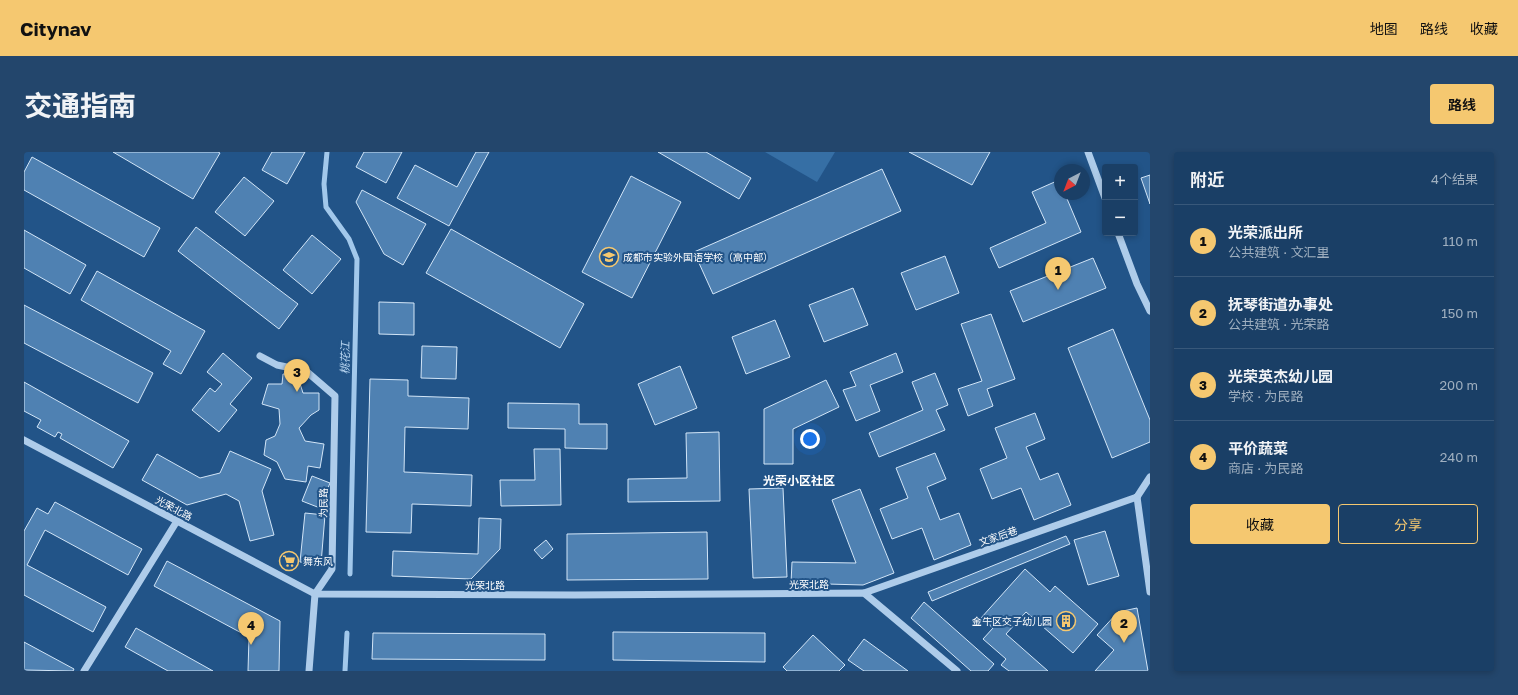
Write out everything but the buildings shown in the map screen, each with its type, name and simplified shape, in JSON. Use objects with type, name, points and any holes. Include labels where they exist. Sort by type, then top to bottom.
[{"type":"street","points":[[1088,152],[1102,190]]},
{"type":"street","points":[[1119,236],[1137,284],[1150,311]]},
{"type":"street","name":"为民路","points":[[260,356],[277,365],[306,372],[335,396],[332,569],[315,594],[309,671]]},
{"type":"street","name":"光荣北路","points":[[24,440],[315,594],[583,595],[864,593]]},
{"type":"street","points":[[1150,477],[1137,497],[1150,592]]},
{"type":"street","name":"文家后巷","points":[[864,593],[1137,497]]},
{"type":"street","points":[[84,671],[177,521]]},
{"type":"street","points":[[864,593],[958,671]]},
{"type":"shaded area","points":[[765,152],[835,152],[817,182]]},
{"type":"waterway","name":"桃花江","points":[[327,152],[324,184],[326,207],[349,239],[357,259],[350,574]]},
{"type":"waterway","name":"桃花江","points":[[345,671],[347,633]]},
{"type":"place","name":"成都市实验外国语学校（高中部）","points":[[609,257]]},
{"type":"place","name":"光荣派出所","points":[[1058,290]]},
{"type":"place","name":"光荣英杰幼儿园","points":[[297,392]]},
{"type":"place","name":"舞东风","points":[[289,561]]},
{"type":"place","name":"金牛区交子幼儿园","points":[[1066,621]]},
{"type":"place","name":"抚琴街道办事处","points":[[1124,643]]},
{"type":"place","name":"平价蔬菜","points":[[251,645]]},
{"type":"district","name":"光荣小区社区","points":[[799,481]]}]
